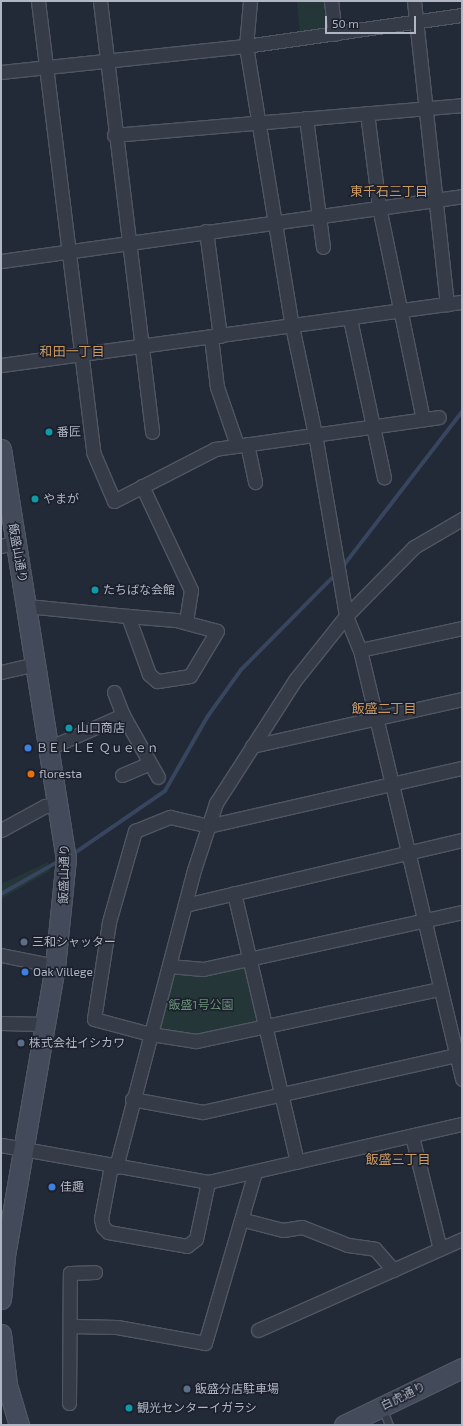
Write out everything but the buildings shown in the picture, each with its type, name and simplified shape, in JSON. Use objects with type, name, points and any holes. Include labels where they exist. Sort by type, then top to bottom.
[{"type":"street","points":[[38,1],[44,67],[93,452],[114,501],[197,456],[242,444],[439,417]]},
{"type":"street","points":[[100,1],[105,61],[152,432]]},
{"type":"street","points":[[250,1],[246,46],[292,326],[315,434],[346,616],[360,650],[408,853],[422,921],[462,1079]]},
{"type":"street","points":[[331,1],[335,34]]},
{"type":"street","points":[[414,1],[434,200],[447,304]]},
{"type":"street","points":[[1,72],[246,46],[335,34],[416,19],[462,16]]},
{"type":"street","points":[[114,135],[462,106]]},
{"type":"street","points":[[367,113],[379,207],[399,311],[423,419]]},
{"type":"street","points":[[306,118],[322,246]]},
{"type":"street","points":[[1,261],[275,221],[462,196]]},
{"type":"street","points":[[206,231],[215,336],[217,387],[242,444],[255,482]]},
{"type":"street","points":[[1,365],[350,319],[462,302]]},
{"type":"street","points":[[350,319],[384,477]]},
{"type":"street","name":"飯盛山通り","points":[[1,449],[9,544],[27,606],[51,747],[66,858],[55,966],[23,1148],[1,1298]]},
{"type":"street","points":[[142,486],[191,590],[186,623]]},
{"type":"street","points":[[208,1182],[196,1239],[187,1246],[108,1232],[103,1227],[101,1219],[113,1167],[185,905],[216,803],[294,680],[346,616],[414,547],[462,519]]},
{"type":"street","points":[[27,606],[128,616],[186,623],[217,631],[190,676],[157,681],[149,674],[128,616]]},
{"type":"street","points":[[360,650],[462,628]]},
{"type":"street","points":[[1,672],[37,664]]},
{"type":"street","points":[[114,692],[123,715],[148,764],[158,776]]},
{"type":"street","points":[[252,746],[462,699]]},
{"type":"street","points":[[51,747],[123,715]]},
{"type":"street","points":[[122,775],[148,764]]},
{"type":"street","points":[[439,989],[196,1041],[150,1034],[94,1019],[109,922],[132,837],[135,831],[170,817],[208,826],[462,768]]},
{"type":"street","points":[[1,830],[45,806],[59,804]]},
{"type":"street","points":[[185,905],[462,840]]},
{"type":"street","points":[[234,893],[280,1095],[297,1162]]},
{"type":"street","points":[[169,966],[193,970],[462,912]]},
{"type":"street","points":[[1,955],[55,966]]},
{"type":"street","points":[[1,1022],[45,1024]]},
{"type":"street","points":[[132,1099],[203,1112],[456,1055]]},
{"type":"street","points":[[1,1145],[23,1148],[113,1167],[208,1182],[462,1124]]},
{"type":"street","points":[[412,1136],[440,1249]]},
{"type":"street","points":[[72,1326],[117,1327],[205,1343],[244,1220],[255,1172]]},
{"type":"street","points":[[244,1220],[282,1230],[302,1227],[348,1244],[375,1249],[393,1270]]},
{"type":"street","points":[[258,1330],[462,1239]]},
{"type":"street","points":[[69,1403],[72,1326],[70,1273],[96,1272]]},
{"type":"street","points":[[1,1334],[7,1385],[19,1425]]},
{"type":"street","name":"白虎通り","points":[[344,1425],[462,1368]]},
{"type":"lane","points":[[382,1407],[389,1425]]},
{"type":"green space","points":[[297,1],[329,1],[332,32],[300,36]]},
{"type":"green space","points":[[48,862],[50,871],[1,899],[1,884]]},
{"type":"green space","name":"飯盛1号公園","points":[[246,963],[260,1024],[204,1037],[154,1032],[171,970]]},
{"type":"waterway","points":[[341,569],[462,412]]},
{"type":"waterway","points":[[72,855],[165,791],[208,716],[241,670],[336,574]]},
{"type":"waterway","points":[[1,894],[59,861]]},
{"type":"place","name":"番匠","points":[[49,432]]},
{"type":"place","name":"やまが","points":[[35,499]]},
{"type":"place","name":"たちばな会館","points":[[95,590]]},
{"type":"place","name":"山口商店","points":[[69,728]]},
{"type":"place","name":"ＢＥＬＬＥ Ｑｕｅｅｎ","points":[[28,748]]},
{"type":"place","name":"floresta","points":[[31,774]]},
{"type":"place","name":"三和シャッター","points":[[24,942]]},
{"type":"place","name":"Oak Villege","points":[[25,972]]},
{"type":"place","name":"株式会社イシカワ","points":[[21,1043]]},
{"type":"place","name":"佳趣","points":[[52,1187]]},
{"type":"place","name":"飯盛分店駐車場","points":[[187,1389]]},
{"type":"place","name":"観光センターイガラシ","points":[[129,1408]]},
{"type":"district","name":"東千石三丁目","points":[[389,191]]},
{"type":"district","name":"和田一丁目","points":[[72,351]]},
{"type":"district","name":"飯盛二丁目","points":[[384,708]]},
{"type":"district","name":"飯盛三丁目","points":[[398,1159]]}]
